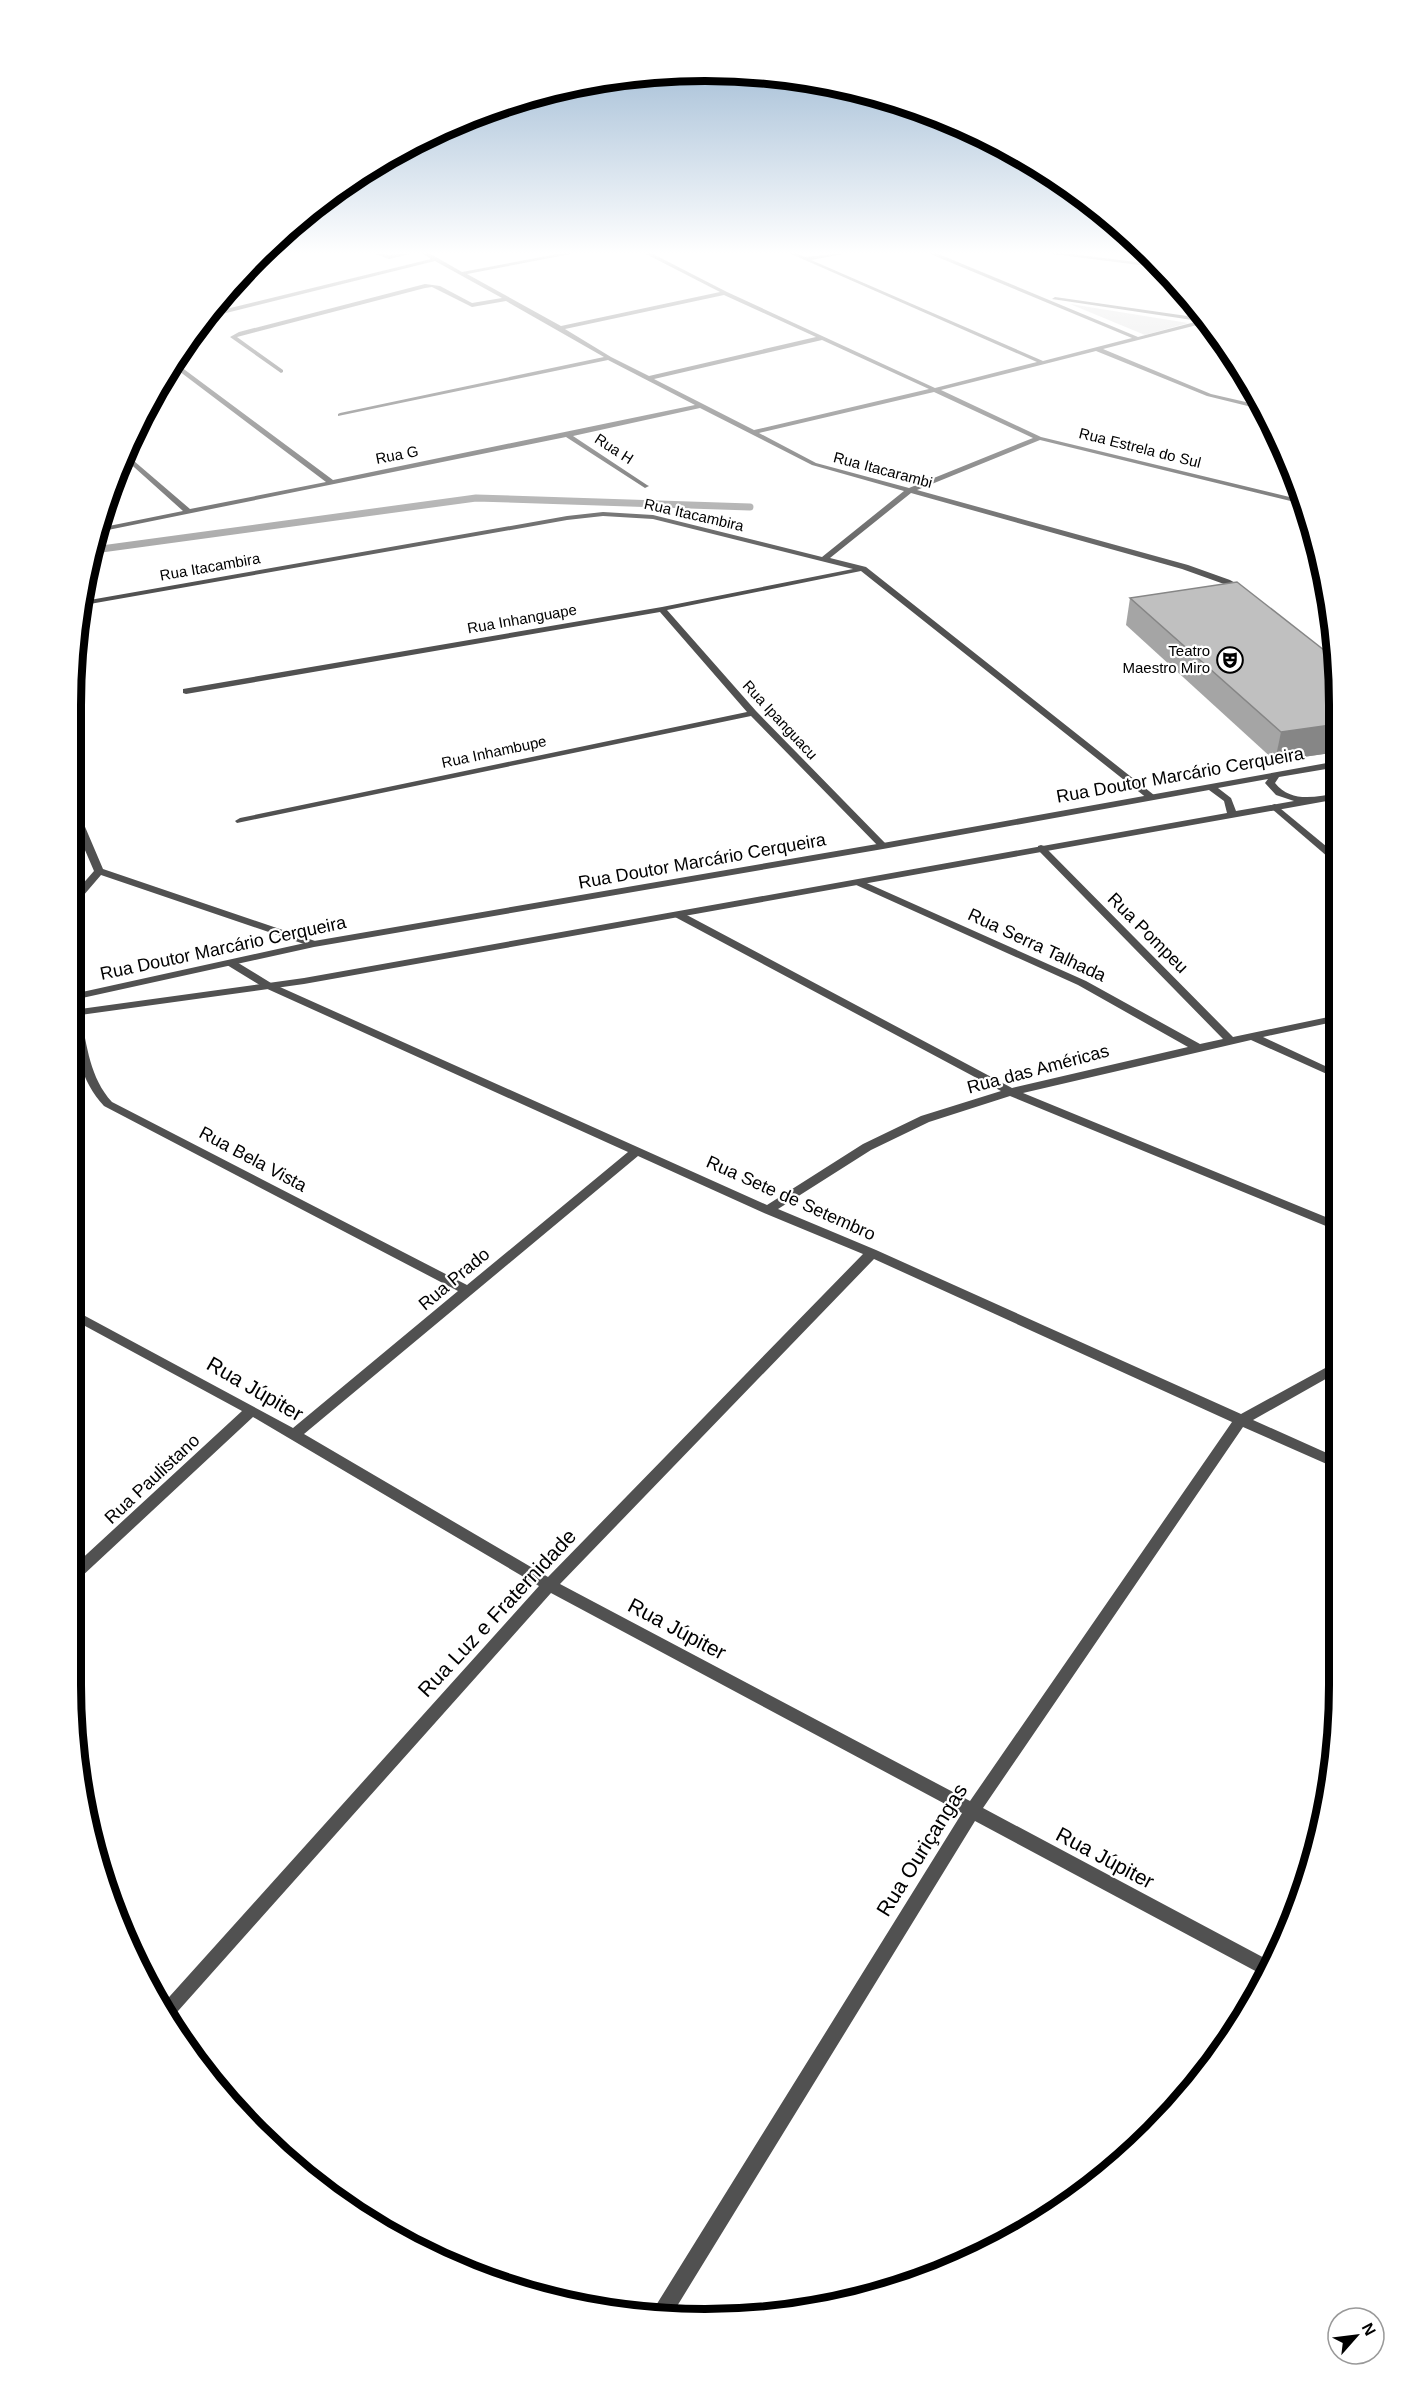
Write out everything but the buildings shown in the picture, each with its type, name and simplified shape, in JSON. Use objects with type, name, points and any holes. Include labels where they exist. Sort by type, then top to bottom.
[{"type":"street","points":[[272,365],[281,371]]},
{"type":"street","points":[[340,415],[578,365]]},
{"type":"street","name":"Rua Itacarambi","points":[[622,365],[829,470],[1185,567],[1227,582],[1245,592]]},
{"type":"street","points":[[648,378],[707,365]]},
{"type":"street","name":"Rua Estrela do Sul","points":[[879,365],[1040,438],[1295,500]]},
{"type":"street","points":[[754,432],[1031,365]]},
{"type":"street","points":[[1136,365],[1209,394],[1252,405]]},
{"type":"street","points":[[180,369],[331,482]]},
{"type":"street","points":[[1245,404],[1250,403]]},
{"type":"street","name":"Rua G","points":[[107,528],[700,406]]},
{"type":"street","name":"Rua H","points":[[567,435],[645,486]]},
{"type":"street","points":[[823,560],[909,491],[1040,438]]},
{"type":"street","points":[[130,461],[188,511]]},
{"type":"street","name":"Rua Itacambira","points":[[90,602],[556,520],[603,514],[653,517],[862,569],[1151,797]]},
{"type":"street","name":"Rua Inhanguape","points":[[186,691],[662,609],[862,569]]},
{"type":"street","name":"Rua Ipanguacu","points":[[662,609],[753,713],[883,846]]},
{"type":"street","name":"Rua Inhambupe","points":[[240,821],[753,713]]},
{"type":"street","name":"Rua Doutor Marcário Cerqueira","points":[[81,995],[314,944],[883,846],[1329,766]]},
{"type":"street","points":[[1276,775],[1270,783],[1274,790],[1285,796],[1307,802]]},
{"type":"street","points":[[1211,787],[1228,800],[1232,814]]},
{"type":"street","name":"Rua Doutor Marcário Cerqueira","points":[[81,1012],[267,986],[679,915],[1329,798]]},
{"type":"street","points":[[1275,807],[1329,853]]},
{"type":"street","points":[[81,829],[99,871],[314,944]]},
{"type":"street","name":"Rua Pompeu","points":[[1041,848],[1232,1042]]},
{"type":"street","points":[[81,892],[99,871]]},
{"type":"street","name":"Rua Serra Talhada","points":[[857,882],[1083,983],[1198,1048]]},
{"type":"street","points":[[679,915],[1011,1092],[1329,1223]]},
{"type":"street","name":"Rua Sete de Setembro","points":[[231,963],[267,986],[768,1210],[872,1254],[1329,1460]]},
{"type":"street","name":"Rua das Américas","points":[[768,1210],[897,1132],[925,1119],[1011,1092],[1329,1020]]},
{"type":"street","points":[[1253,1037],[1329,1072]]},
{"type":"street","name":"Rua Bela Vista","points":[[81,1041],[91,1080],[101,1098],[108,1104],[468,1291]]},
{"type":"street","name":"Rua Prado","points":[[293,1435],[638,1150]]},
{"type":"street","name":"Rua Luz e Fraternidade","points":[[171,2007],[549,1585],[872,1254]]},
{"type":"street","name":"Rua Júpiter","points":[[81,1318],[252,1410],[549,1585],[1262,1966]]},
{"type":"street","points":[[1240,1421],[1329,1371]]},
{"type":"street","name":"Rua Paulistano","points":[[81,1568],[252,1410]]},
{"type":"street","name":"Rua Ouriçangas","points":[[664,2308],[972,1811],[1240,1421]]},
{"type":"waterway","points":[[101,549],[476,498],[750,507]]},
{"type":"place","name":"Teatro Maestro Miro","points":[[1230,660]]}]
